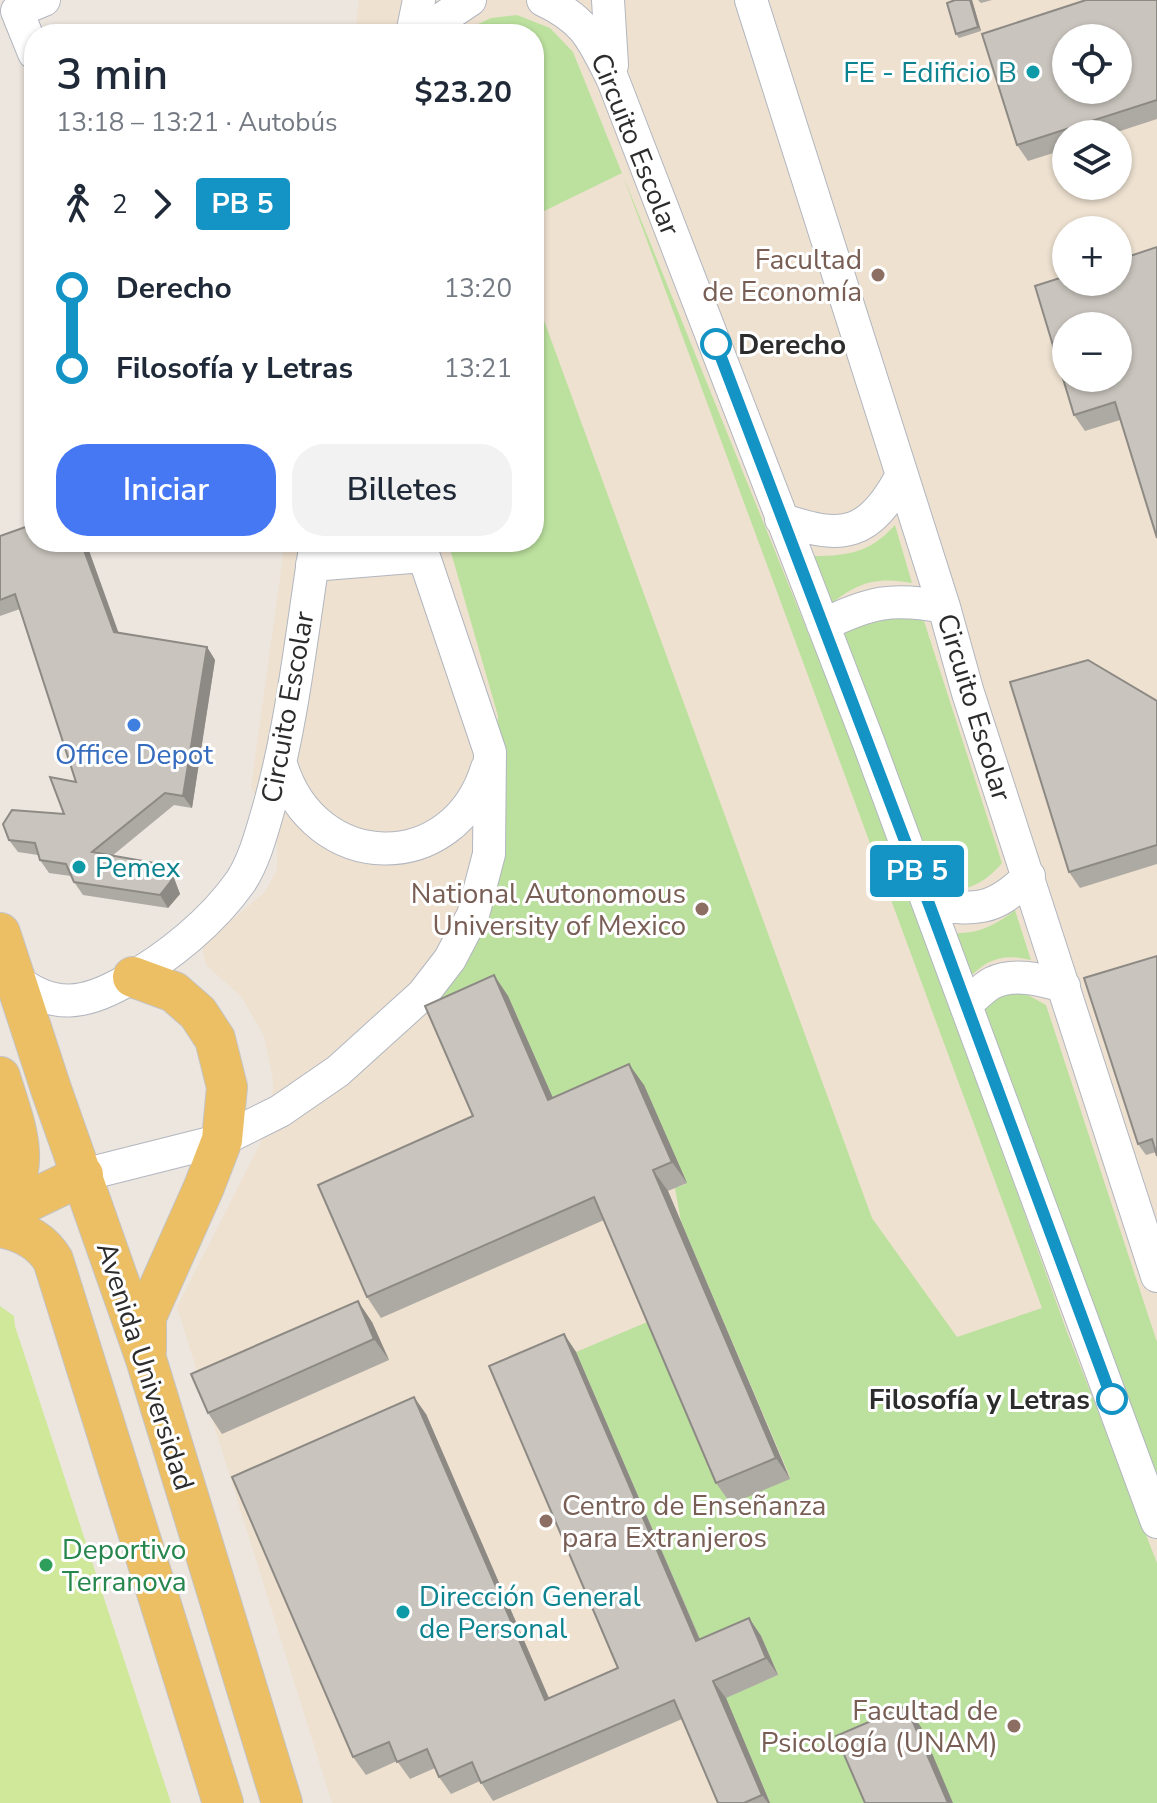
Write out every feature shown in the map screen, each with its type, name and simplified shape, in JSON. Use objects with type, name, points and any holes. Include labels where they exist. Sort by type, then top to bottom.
[{"type":"main road","name":"Avenida Universidad","points":[[0,933],[146,1359],[282,1803]]},
{"type":"main road","points":[[133,977],[160,986],[187,1001],[198,1013],[215,1039],[227,1087],[222,1140],[192,1216],[146,1317],[146,1359]]},
{"type":"main road","points":[[0,1077],[20,1145],[20,1159],[15,1186],[0,1212]]},
{"type":"main road","points":[[0,1212],[83,1175]]},
{"type":"main road","points":[[0,1227],[26,1234],[41,1245],[53,1260],[223,1803]]},
{"type":"street","points":[[392,24],[396,0]]},
{"type":"street","points":[[414,24],[419,0]]},
{"type":"street","points":[[436,24],[470,0]]},
{"type":"street","name":"Circuito Escolar","points":[[543,0],[567,11],[592,38],[613,80],[929,904],[1157,1522]]},
{"type":"street","points":[[608,0],[613,80]]},
{"type":"street","name":"Circuito Escolar","points":[[751,0],[944,607],[968,693],[1157,1276]]},
{"type":"street","points":[[781,519],[816,531],[856,529],[872,518],[902,475]]},
{"type":"street","points":[[314,553],[341,552]]},
{"type":"street","points":[[83,1175],[222,1140],[280,1111],[338,1071],[423,994],[450,959],[473,915],[489,854],[490,752],[422,552]]},
{"type":"street","name":"Circuito Escolar","points":[[14,978],[39,995],[67,1001],[85,1000],[102,994],[133,977],[196,929],[242,879],[256,850],[281,764],[314,553]]},
{"type":"street","points":[[823,625],[860,606],[916,602],[944,607]]},
{"type":"street","points":[[281,764],[287,784],[311,820],[328,833],[348,842],[383,849],[435,835],[462,814],[481,786],[490,752]]},
{"type":"street","points":[[929,904],[967,909],[989,905],[1011,895],[1029,876]]},
{"type":"street","points":[[966,1004],[992,983],[1013,978],[1035,979],[1064,986]]},
{"type":"shaded area","name":"National Autonomous University of Mexico","points":[[359,0],[1157,0],[1157,1803],[332,1803],[177,1307],[260,1144],[272,1102],[273,1080],[264,1036],[241,996],[206,965],[204,943],[265,892],[277,869],[277,842],[251,787],[284,552],[544,552],[544,24],[356,24]]},
{"type":"green space","points":[[517,15],[540,24],[478,24],[491,18]]},
{"type":"green space","points":[[544,26],[573,52],[622,173],[544,211]]},
{"type":"green space","points":[[622,174],[883,818],[1067,1332],[1157,1563],[1157,1803],[770,1803],[725,1698],[778,1675],[761,1636],[708,1659],[576,1352],[652,1320],[731,1504],[790,1477],[681,1222],[675,1188],[686,1184],[563,1121],[439,1027],[434,980],[490,825],[498,716],[451,552],[544,552],[544,320],[872,1218],[957,1337],[1042,1308]]},
{"type":"green space","points":[[895,525],[912,583],[887,580],[866,583],[827,607],[807,556],[855,552],[875,542]]},
{"type":"green space","points":[[905,615],[924,621],[1002,863],[979,882],[953,891],[933,891],[840,636],[860,623]]},
{"type":"green space","points":[[1015,910],[1031,960],[1012,957],[996,960],[981,967],[967,980],[950,933],[985,928]]},
{"type":"green space","points":[[1026,994],[1046,1005],[1157,1342],[1157,1485],[977,1011],[991,998]]},
{"type":"green space","name":"Deportivo Terranova","points":[[0,1306],[14,1316],[171,1803],[0,1803]]},
{"type":"building","points":[[970,0],[978,27],[956,34],[947,3]]},
{"type":"building","points":[[1086,0],[1157,0],[1157,100],[1095,120],[1052,120],[1052,134],[1017,145],[982,34]]},
{"type":"building","points":[[1157,247],[1157,538],[1115,402],[1074,415],[1067,392],[1132,392],[1132,312],[1052,312],[1052,342],[1035,286],[1052,281],[1052,296],[1132,296],[1132,255]]},
{"type":"building","points":[[24,528],[24,552],[85,552],[114,632],[207,647],[183,796],[165,793],[92,852],[165,865],[171,881],[160,895],[74,882],[66,864],[40,860],[35,843],[9,840],[3,824],[12,810],[64,814],[50,777],[76,782],[15,594],[0,600],[0,536]]},
{"type":"building","points":[[1088,660],[1157,701],[1157,845],[1069,872],[1010,682]]},
{"type":"building","points":[[1157,956],[1157,1156],[1152,1139],[1138,1144],[1084,978]]},
{"type":"building","points":[[494,975],[548,1100],[629,1064],[672,1162],[653,1170],[776,1458],[716,1483],[594,1197],[367,1297],[318,1185],[473,1116],[425,1006]]},
{"type":"building","points":[[358,1301],[374,1339],[208,1413],[191,1374]]},
{"type":"building","points":[[564,1334],[696,1641],[749,1618],[766,1658],[713,1681],[762,1795],[744,1803],[718,1803],[674,1700],[481,1783],[472,1762],[439,1777],[427,1749],[397,1762],[389,1742],[353,1757],[232,1477],[414,1397],[545,1700],[618,1668],[489,1366]]},
{"type":"building","points":[[906,1706],[948,1803],[865,1803],[836,1736]]},
{"type":"bus line","points":[[716,344],[868,741],[1112,1399]]},
{"type":"place","name":"FE - Edificio B","points":[[1033,72]]},
{"type":"place","name":"Facultad de Economía","points":[[878,275]]},
{"type":"place","name":"Derecho","points":[[716,344]]},
{"type":"place","name":"Office Depot","points":[[134,725]]},
{"type":"place","name":"Pemex","points":[[79,867]]},
{"type":"place","name":"National Autonomous University of Mexico","points":[[702,909]]},
{"type":"place","name":"Filosofía y Letras","points":[[1112,1399]]},
{"type":"place","name":"Centro de Enseñanza para Extranjeros","points":[[546,1521]]},
{"type":"place","name":"Deportivo Terranova","points":[[46,1565]]},
{"type":"place","name":"Dirección General de Personal","points":[[403,1612]]},
{"type":"place","name":"Facultad de Psicología (UNAM)","points":[[1014,1726]]}]
